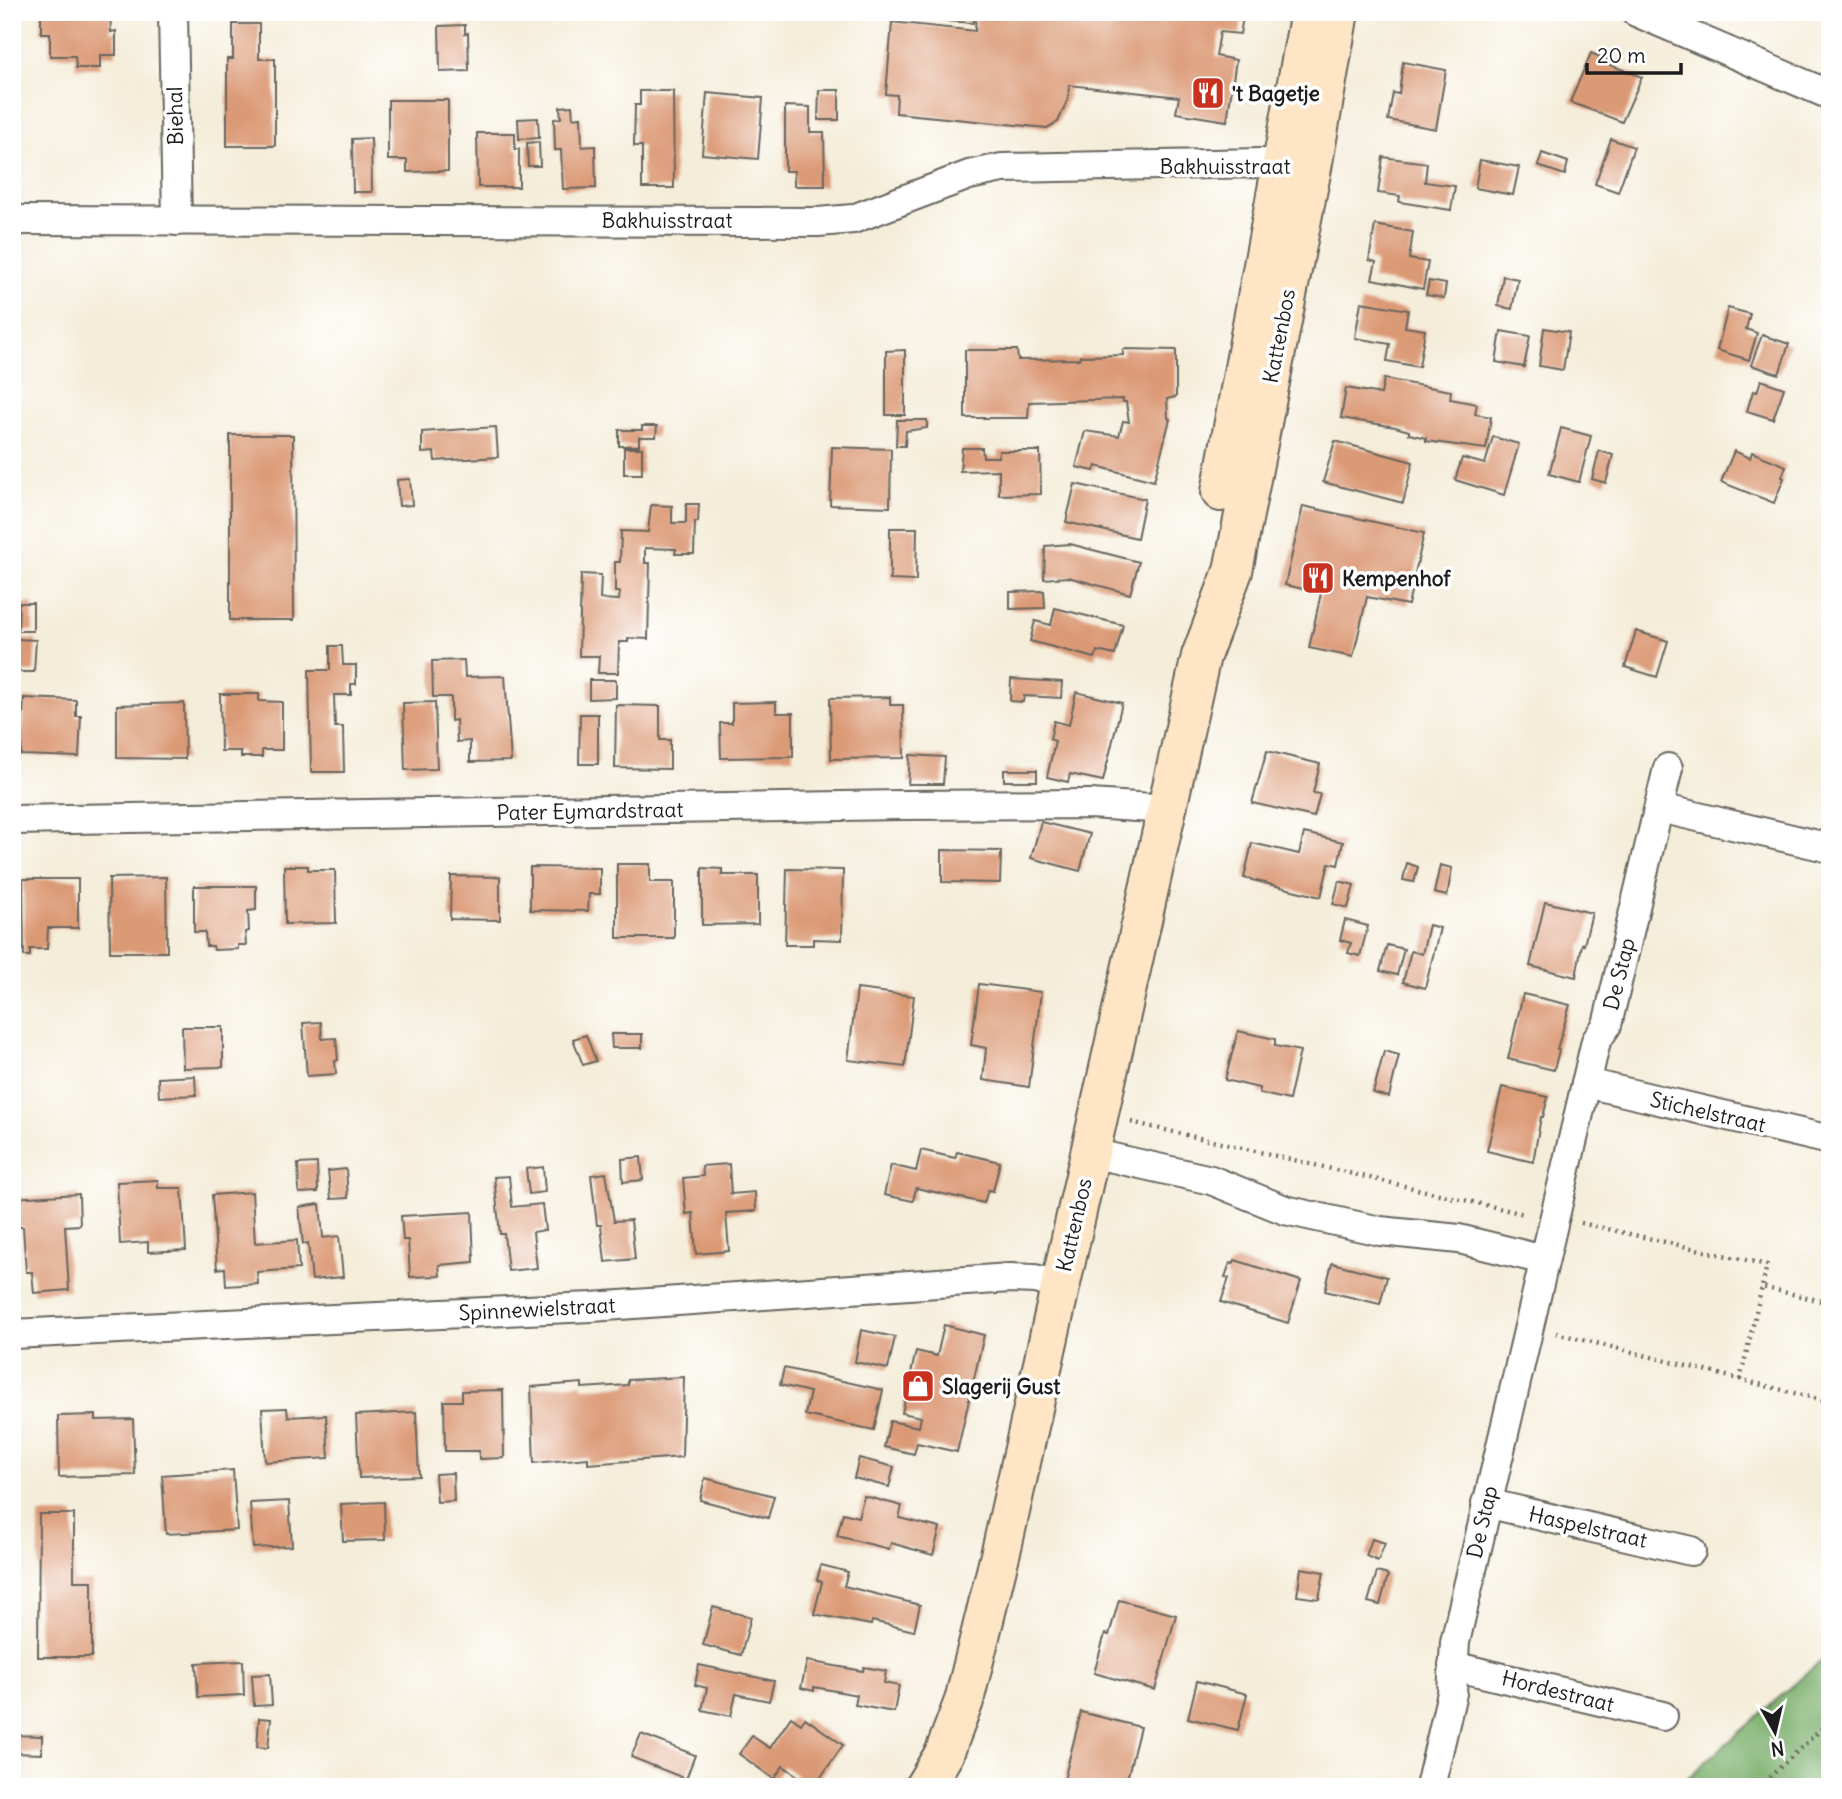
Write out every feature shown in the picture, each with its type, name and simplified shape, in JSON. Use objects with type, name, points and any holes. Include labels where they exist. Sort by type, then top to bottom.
[{"type":"main road","name":"Kattenbos","points":[[925,1787],[944,1754],[964,1702],[1003,1543],[1202,656],[1233,571],[1298,166],[1310,12]]},
{"type":"main road","name":"Kattenbos","points":[[1298,166],[1339,12]]},
{"type":"street","name":"Biehal","points":[[173,12],[177,221]]},
{"type":"street","points":[[1636,12],[1830,95]]},
{"type":"street","name":"Bakhuisstraat","points":[[12,220],[818,222],[853,219],[969,175],[1002,168],[1298,166]]},
{"type":"street","name":"De Stap","points":[[1430,1787],[1452,1693],[1455,1642],[1486,1503],[1596,1041],[1607,1025],[1668,768]]},
{"type":"street","name":"Pater Eymardstraat","points":[[12,820],[900,805],[1090,804],[1168,809]]},
{"type":"street","points":[[1660,808],[1830,848]]},
{"type":"street","name":"Stichelstraat","points":[[1586,1083],[1830,1140]]},
{"type":"street","points":[[1091,1153],[1210,1180],[1285,1210],[1380,1231],[1459,1238],[1544,1259]]},
{"type":"street","name":"Spinnewielstraat","points":[[12,1334],[591,1307],[1010,1278],[1035,1279],[1061,1286]]},
{"type":"street","name":"Haspelstraat","points":[[1486,1503],[1691,1551]]},
{"type":"street","name":"Hordestraat","points":[[1453,1666],[1663,1716]]},
{"type":"path","points":[[1100,1114],[1529,1215],[1554,1217],[1767,1265],[1740,1380]]},
{"type":"path","points":[[1762,1287],[1830,1303]]},
{"type":"path","points":[[1528,1326],[1830,1402]]},
{"type":"path","points":[[1759,1787],[1830,1721]]},
{"type":"green space","points":[[1830,1653],[1830,1787],[1677,1787]]},
{"type":"building","points":[[41,12],[110,12],[111,32],[116,31],[116,55],[100,55],[100,68],[76,68],[75,56],[50,56],[50,33],[41,33]]},
{"type":"building","points":[[949,12],[975,12],[973,23],[948,21]]},
{"type":"building","points":[[976,12],[1244,12],[1240,34],[1220,32],[1216,56],[1236,60],[1227,121],[1176,113],[1179,97],[1069,85],[1068,99],[1058,122],[1047,128],[896,113],[897,95],[886,94],[892,22],[975,31]]},
{"type":"building","points":[[233,24],[259,24],[259,59],[275,59],[275,146],[227,146],[227,59],[233,59]]},
{"type":"building","points":[[465,25],[465,34],[468,33],[469,71],[440,72],[439,26]]},
{"type":"building","points":[[1591,53],[1612,62],[1610,65],[1642,77],[1622,122],[1570,102]]},
{"type":"building","points":[[1403,62],[1446,70],[1436,129],[1388,120],[1393,93],[1399,94]]},
{"type":"building","points":[[819,90],[839,90],[839,120],[818,120]]},
{"type":"building","points":[[640,91],[673,91],[674,188],[642,188],[642,146],[634,146],[635,105],[640,105]]},
{"type":"building","points":[[707,93],[763,98],[758,159],[702,154]]},
{"type":"building","points":[[388,100],[448,100],[448,171],[407,172],[407,160],[388,160]]},
{"type":"building","points":[[572,106],[573,118],[581,117],[582,147],[595,146],[596,188],[563,189],[561,150],[555,150],[554,119],[561,118],[560,107]]},
{"type":"building","points":[[785,106],[810,107],[810,132],[824,132],[825,186],[794,186],[794,171],[785,171]]},
{"type":"building","points":[[538,118],[539,138],[519,139],[518,119]]},
{"type":"building","points":[[477,133],[515,133],[515,149],[519,149],[519,187],[478,187]]},
{"type":"building","points":[[371,138],[372,192],[353,192],[352,139]]},
{"type":"building","points":[[1611,139],[1634,147],[1618,192],[1595,184]]},
{"type":"building","points":[[539,142],[540,166],[528,166],[527,143]]},
{"type":"building","points":[[1542,153],[1568,162],[1565,175],[1538,166]]},
{"type":"building","points":[[1383,157],[1427,163],[1425,182],[1455,186],[1451,210],[1399,202],[1400,196],[1378,193]]},
{"type":"building","points":[[1480,160],[1519,167],[1513,195],[1475,188]]},
{"type":"building","points":[[1375,225],[1413,232],[1409,259],[1428,262],[1423,289],[1372,279],[1376,262],[1369,260]]},
{"type":"building","points":[[1503,276],[1518,279],[1512,309],[1498,306]]},
{"type":"building","points":[[1429,281],[1446,284],[1444,298],[1426,295]]},
{"type":"building","points":[[1361,302],[1408,310],[1405,327],[1425,330],[1419,367],[1387,361],[1390,344],[1355,338]]},
{"type":"building","points":[[1728,308],[1750,314],[1746,329],[1757,333],[1749,360],[1717,350]]},
{"type":"building","points":[[1544,328],[1569,332],[1563,370],[1539,366]]},
{"type":"building","points":[[1501,331],[1530,336],[1524,367],[1496,362]]},
{"type":"building","points":[[1762,335],[1789,344],[1779,374],[1751,365]]},
{"type":"building","points":[[1123,349],[1176,350],[1176,397],[1167,399],[1170,419],[1154,481],[1096,466],[1094,471],[1076,467],[1085,431],[1119,436],[1123,421],[1129,422],[1126,402],[1123,402],[1123,399],[1029,402],[1028,418],[965,418],[965,350],[1017,350],[1018,360],[1123,355]]},
{"type":"building","points":[[905,350],[905,415],[886,415],[886,351]]},
{"type":"building","points":[[1384,379],[1451,391],[1450,399],[1477,404],[1475,414],[1491,417],[1486,449],[1426,441],[1426,438],[1395,427],[1341,418],[1346,388],[1381,394]]},
{"type":"building","points":[[1761,380],[1784,388],[1773,419],[1747,411],[1753,391],[1757,392]]},
{"type":"building","points":[[897,420],[927,420],[927,428],[906,431],[905,446],[896,446]]},
{"type":"building","points":[[642,426],[657,426],[656,437],[639,437],[639,446],[619,446],[619,430],[642,430]]},
{"type":"building","points":[[496,427],[498,457],[435,461],[434,452],[422,453],[422,432]]},
{"type":"building","points":[[1561,428],[1591,436],[1579,482],[1549,474]]},
{"type":"building","points":[[230,435],[293,435],[294,620],[230,620]]},
{"type":"building","points":[[1493,437],[1519,444],[1504,495],[1455,480],[1462,458],[1485,464]]},
{"type":"building","points":[[1335,441],[1413,462],[1403,503],[1323,482]]},
{"type":"building","points":[[832,447],[891,449],[890,507],[830,505]]},
{"type":"building","points":[[624,448],[642,448],[642,474],[624,474]]},
{"type":"building","points":[[962,448],[982,448],[983,457],[998,457],[999,451],[1040,451],[1041,494],[999,495],[999,470],[960,471]]},
{"type":"building","points":[[1599,451],[1613,455],[1606,483],[1592,479]]},
{"type":"building","points":[[1734,451],[1750,458],[1752,452],[1786,466],[1774,503],[1721,482]]},
{"type":"building","points":[[410,479],[412,505],[399,506],[397,480]]},
{"type":"building","points":[[1075,484],[1145,499],[1137,538],[1066,522]]},
{"type":"building","points":[[686,504],[699,504],[698,522],[695,522],[694,554],[675,554],[676,549],[645,548],[645,563],[650,563],[648,639],[628,638],[628,642],[619,642],[618,673],[598,673],[599,656],[579,656],[581,574],[601,575],[600,599],[619,600],[620,592],[615,592],[615,562],[620,562],[621,531],[648,532],[651,505],[672,506],[672,523],[686,523]]},
{"type":"building","points":[[1303,506],[1424,533],[1408,605],[1367,597],[1353,657],[1309,648],[1321,593],[1285,585]]},
{"type":"building","points":[[890,528],[917,528],[916,581],[890,580]]},
{"type":"building","points":[[1070,544],[1139,562],[1130,594],[1068,577],[1044,579],[1045,546]]},
{"type":"building","points":[[1044,591],[1045,608],[1010,609],[1010,592]]},
{"type":"building","points":[[19,603],[33,603],[33,631],[18,631]]},
{"type":"building","points":[[1055,608],[1123,625],[1115,655],[1097,651],[1095,658],[1030,641],[1035,621],[1051,625]]},
{"type":"building","points":[[1636,631],[1668,641],[1657,677],[1625,667]]},
{"type":"building","points":[[15,639],[36,640],[34,672],[14,672]]},
{"type":"building","points":[[330,646],[342,646],[343,665],[356,665],[356,684],[351,684],[351,695],[334,695],[335,727],[343,727],[344,772],[311,772],[309,670],[330,670]]},
{"type":"building","points":[[464,660],[465,677],[505,676],[511,761],[470,762],[470,741],[457,742],[456,720],[451,721],[451,697],[433,697],[432,661]]},
{"type":"building","points":[[1011,679],[1062,682],[1061,698],[1024,696],[1023,702],[1010,701]]},
{"type":"building","points":[[589,680],[616,680],[616,698],[589,699]]},
{"type":"building","points":[[1076,692],[1122,703],[1103,781],[1070,774],[1068,782],[1047,777],[1055,741],[1050,739],[1054,721],[1069,725]]},
{"type":"building","points":[[220,694],[259,694],[259,701],[282,702],[282,750],[262,750],[262,757],[241,757],[241,751],[221,751]]},
{"type":"building","points":[[890,697],[890,705],[903,705],[904,758],[831,759],[830,698]]},
{"type":"building","points":[[24,698],[76,700],[76,716],[81,716],[79,757],[21,755]]},
{"type":"building","points":[[435,702],[437,769],[405,770],[403,703]]},
{"type":"building","points":[[776,702],[776,713],[793,713],[793,757],[721,758],[720,723],[732,723],[732,703]]},
{"type":"building","points":[[184,703],[185,759],[117,758],[117,705]]},
{"type":"building","points":[[616,705],[660,706],[660,740],[670,740],[670,769],[615,768]]},
{"type":"building","points":[[580,714],[598,714],[598,764],[579,764]]},
{"type":"building","points":[[1267,751],[1320,764],[1313,793],[1320,794],[1314,817],[1252,803]]},
{"type":"building","points":[[910,755],[945,757],[943,784],[908,784]]},
{"type":"building","points":[[1004,770],[1037,770],[1037,781],[1004,781]]},
{"type":"building","points":[[1041,822],[1090,834],[1080,871],[1031,858]]},
{"type":"building","points":[[1304,833],[1343,842],[1338,865],[1329,863],[1321,897],[1244,878],[1252,843],[1299,854]]},
{"type":"building","points":[[942,850],[1001,851],[1000,883],[942,882]]},
{"type":"building","points":[[1407,863],[1418,867],[1414,882],[1403,880]]},
{"type":"building","points":[[617,864],[650,864],[650,882],[674,882],[674,938],[617,938]]},
{"type":"building","points":[[1440,865],[1452,868],[1447,896],[1434,893]]},
{"type":"building","points":[[284,866],[308,866],[308,870],[335,870],[336,923],[285,924]]},
{"type":"building","points":[[530,867],[600,868],[600,894],[589,894],[588,911],[530,910]]},
{"type":"building","points":[[702,868],[722,869],[722,875],[758,875],[758,924],[702,925]]},
{"type":"building","points":[[787,869],[843,870],[842,940],[813,939],[813,945],[785,945]]},
{"type":"building","points":[[451,876],[500,877],[500,920],[450,919]]},
{"type":"building","points":[[166,877],[167,952],[110,952],[109,878]]},
{"type":"building","points":[[23,879],[78,879],[78,928],[48,928],[47,949],[30,949],[30,956],[24,956]]},
{"type":"building","points":[[1339,881],[1354,885],[1348,908],[1333,904]]},
{"type":"building","points":[[194,886],[256,886],[256,910],[248,911],[249,931],[245,932],[246,945],[238,945],[238,949],[214,950],[213,946],[206,946],[205,932],[194,932]]},
{"type":"building","points":[[1545,902],[1592,913],[1584,945],[1582,944],[1576,977],[1530,966]]},
{"type":"building","points":[[1345,920],[1368,926],[1360,956],[1348,953],[1351,943],[1340,940]]},
{"type":"building","points":[[1429,925],[1440,928],[1425,988],[1403,982],[1411,951],[1422,954]]},
{"type":"building","points":[[1387,945],[1404,949],[1397,975],[1380,971]]},
{"type":"building","points":[[979,984],[1041,992],[1029,1087],[983,1080],[986,1048],[971,1045]]},
{"type":"building","points":[[857,989],[914,996],[905,1067],[848,1060]]},
{"type":"building","points":[[1523,994],[1570,1005],[1557,1049],[1559,1050],[1554,1070],[1508,1059]]},
{"type":"building","points":[[321,1022],[322,1039],[336,1038],[336,1074],[307,1076],[303,1023]]},
{"type":"building","points":[[182,1027],[223,1027],[223,1067],[183,1068]]},
{"type":"building","points":[[1238,1031],[1275,1039],[1275,1046],[1300,1051],[1289,1100],[1259,1093],[1259,1088],[1225,1080]]},
{"type":"building","points":[[611,1034],[642,1034],[642,1048],[612,1048]]},
{"type":"building","points":[[586,1035],[596,1061],[583,1065],[573,1039]]},
{"type":"building","points":[[1384,1051],[1399,1055],[1389,1097],[1373,1093]]},
{"type":"building","points":[[195,1076],[196,1095],[159,1097],[158,1078]]},
{"type":"building","points":[[1502,1087],[1548,1097],[1541,1117],[1533,1162],[1487,1151]]},
{"type":"building","points":[[921,1150],[955,1158],[957,1152],[1000,1162],[993,1191],[988,1190],[984,1203],[916,1188],[913,1201],[884,1195],[891,1165],[916,1171]]},
{"type":"building","points":[[641,1157],[643,1180],[623,1182],[622,1159]]},
{"type":"building","points":[[317,1163],[318,1192],[299,1193],[298,1164]]},
{"type":"building","points":[[729,1164],[731,1194],[755,1192],[756,1211],[726,1213],[729,1251],[696,1254],[693,1213],[686,1214],[683,1178],[703,1176],[702,1166]]},
{"type":"building","points":[[543,1167],[545,1192],[529,1194],[526,1169]]},
{"type":"building","points":[[346,1169],[348,1198],[331,1199],[328,1171]]},
{"type":"building","points":[[606,1173],[614,1221],[631,1220],[635,1259],[605,1262],[591,1175]]},
{"type":"building","points":[[509,1176],[512,1207],[542,1204],[545,1230],[533,1232],[537,1268],[508,1271],[504,1234],[500,1234],[494,1177]]},
{"type":"building","points":[[158,1180],[158,1188],[182,1188],[186,1250],[148,1252],[148,1242],[120,1244],[117,1182]]},
{"type":"building","points":[[252,1192],[255,1243],[297,1240],[299,1269],[257,1272],[258,1284],[226,1286],[225,1268],[217,1269],[212,1195]]},
{"type":"building","points":[[79,1194],[80,1225],[65,1226],[69,1290],[34,1293],[32,1272],[26,1272],[23,1227],[12,1227],[12,1198]]},
{"type":"building","points":[[320,1204],[323,1238],[339,1236],[343,1277],[312,1280],[308,1243],[303,1244],[299,1207]]},
{"type":"building","points":[[472,1212],[474,1262],[439,1265],[440,1276],[410,1277],[408,1240],[403,1240],[401,1216]]},
{"type":"building","points":[[1235,1260],[1301,1281],[1288,1323],[1221,1302],[1229,1278],[1225,1277],[1230,1263],[1233,1264]]},
{"type":"building","points":[[1332,1263],[1387,1277],[1380,1304],[1325,1291]]},
{"type":"building","points":[[944,1325],[984,1335],[957,1452],[917,1443],[914,1454],[884,1447],[890,1421],[919,1427],[921,1417],[902,1413],[916,1351],[937,1356]]},
{"type":"building","points":[[861,1330],[895,1337],[888,1369],[855,1362]]},
{"type":"building","points":[[784,1368],[883,1390],[874,1430],[805,1415],[810,1392],[780,1385]]},
{"type":"building","points":[[684,1377],[682,1457],[588,1464],[588,1458],[534,1463],[531,1387],[582,1383],[582,1388],[628,1385],[628,1380]]},
{"type":"building","points":[[503,1390],[504,1458],[479,1459],[479,1451],[445,1451],[444,1401],[462,1401],[462,1391]]},
{"type":"building","points":[[287,1408],[288,1417],[326,1415],[329,1458],[265,1462],[262,1409]]},
{"type":"building","points":[[416,1412],[419,1476],[359,1478],[356,1415]]},
{"type":"building","points":[[96,1415],[96,1420],[133,1419],[135,1475],[59,1477],[58,1416]]},
{"type":"building","points":[[859,1458],[894,1467],[889,1487],[854,1478]]},
{"type":"building","points":[[233,1470],[237,1530],[166,1534],[162,1475]]},
{"type":"building","points":[[453,1473],[454,1501],[437,1502],[435,1474]]},
{"type":"building","points":[[705,1478],[774,1496],[768,1518],[700,1500]]},
{"type":"building","points":[[864,1496],[902,1506],[899,1518],[940,1528],[933,1555],[891,1543],[889,1549],[837,1536],[843,1513],[858,1517]]},
{"type":"building","points":[[289,1501],[292,1546],[253,1548],[250,1503]]},
{"type":"building","points":[[384,1502],[385,1540],[343,1541],[341,1504]]},
{"type":"building","points":[[39,1514],[74,1514],[74,1581],[92,1581],[92,1657],[38,1657]]},
{"type":"building","points":[[1372,1539],[1385,1543],[1378,1561],[1366,1556]]},
{"type":"building","points":[[821,1565],[848,1572],[844,1586],[920,1605],[914,1631],[872,1621],[871,1625],[814,1614],[822,1582],[817,1580]]},
{"type":"building","points":[[1301,1568],[1324,1572],[1319,1599],[1297,1596]]},
{"type":"building","points":[[1377,1572],[1388,1575],[1380,1605],[1368,1602]]},
{"type":"building","points":[[1119,1600],[1176,1615],[1155,1690],[1094,1673],[1105,1634],[1109,1635]]},
{"type":"building","points":[[713,1607],[751,1617],[741,1655],[703,1645]]},
{"type":"building","points":[[243,1661],[244,1695],[198,1697],[196,1663]]},
{"type":"building","points":[[807,1661],[863,1671],[864,1667],[886,1671],[884,1683],[899,1686],[894,1712],[855,1705],[857,1695],[814,1687],[814,1691],[801,1688]]},
{"type":"building","points":[[699,1665],[774,1681],[769,1701],[736,1694],[731,1716],[702,1710],[707,1688],[695,1685]]},
{"type":"building","points":[[270,1674],[272,1705],[254,1706],[252,1675]]},
{"type":"building","points":[[1197,1681],[1247,1694],[1238,1730],[1188,1718]]},
{"type":"building","points":[[1081,1712],[1140,1727],[1125,1787],[1092,1787],[1064,1780]]},
{"type":"building","points":[[791,1717],[801,1724],[805,1718],[843,1745],[814,1787],[783,1766],[774,1779],[739,1754],[752,1736],[770,1748]]},
{"type":"building","points":[[259,1718],[271,1719],[268,1748],[257,1747]]},
{"type":"building","points":[[641,1734],[695,1755],[686,1779],[631,1757]]},
{"type":"building","points":[[12,1735],[42,1736],[42,1754],[12,1753]]},
{"type":"place","name":"'t Bagetje","points":[[1208,93]]},
{"type":"place","name":"Kempenhof","points":[[1318,578]]},
{"type":"place","name":"Slagerij Gust","points":[[918,1386]]}]
